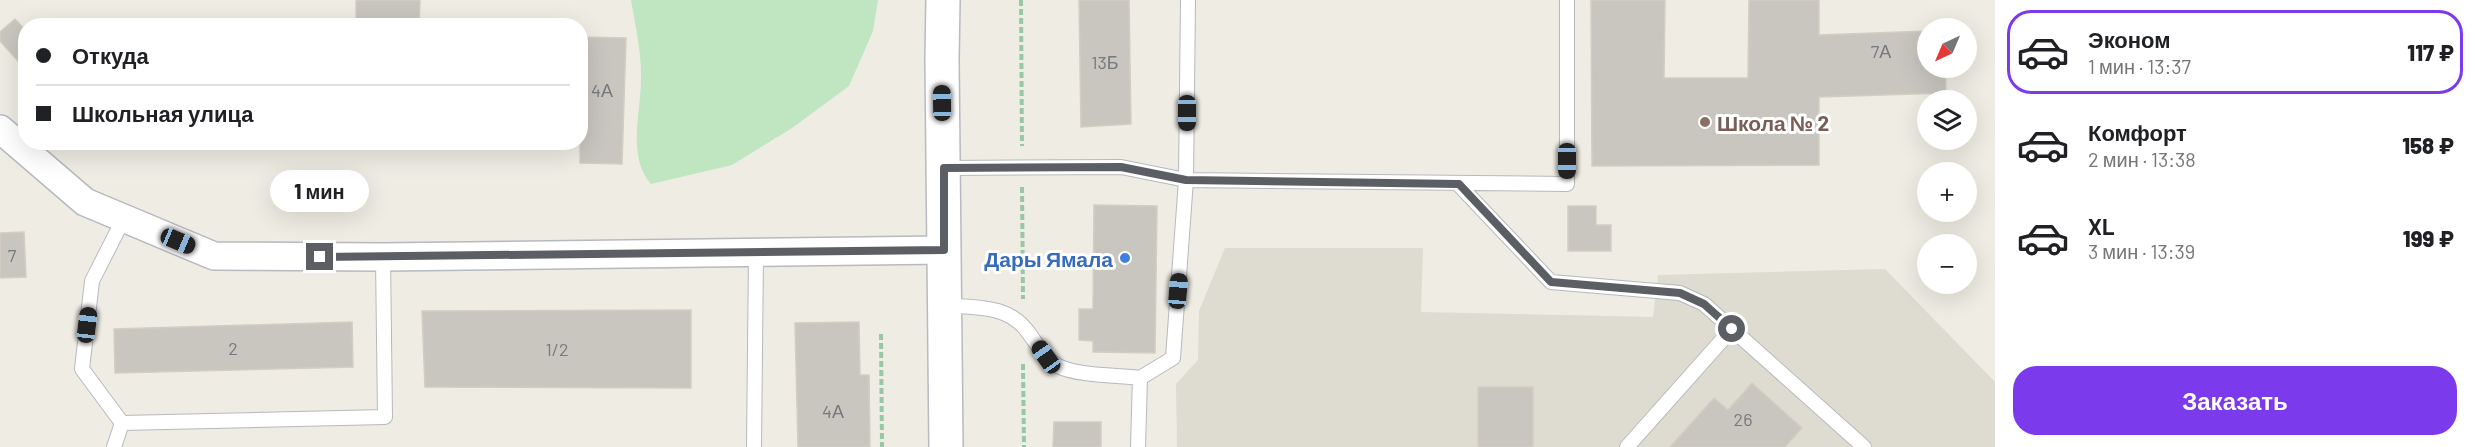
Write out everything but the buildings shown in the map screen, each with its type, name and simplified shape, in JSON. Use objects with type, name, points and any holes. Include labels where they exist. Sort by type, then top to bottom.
[{"type":"main road","points":[[944,0],[942,60],[946,447]]},
{"type":"street","points":[[0,129],[18,144]]},
{"type":"street","points":[[24,150],[85,202],[214,256],[756,254],[944,250]]},
{"type":"lane","points":[[944,305],[998,309],[1012,316],[1024,326],[1046,357],[1059,366],[1073,371],[1140,378],[1173,358],[1186,180],[1188,0]]},
{"type":"lane","points":[[944,168],[1121,167],[1186,180],[1567,184],[1566,0]]},
{"type":"lane","points":[[1459,184],[1551,282],[1680,293],[1704,304],[1864,447]]},
{"type":"lane","points":[[122,423],[82,369],[92,281],[124,218]]},
{"type":"lane","points":[[754,447],[756,254]]},
{"type":"lane","points":[[122,423],[385,417],[383,257]]},
{"type":"lane","points":[[1627,447],[1732,329]]},
{"type":"lane","points":[[1138,447],[1140,378]]},
{"type":"lane","points":[[114,447],[122,423]]},
{"type":"path","points":[[1021,0],[1024,447]]},
{"type":"path","points":[[881,334],[882,447]]},
{"type":"shaded area","points":[[1225,248],[1423,248],[1421,312],[1653,317],[1658,275],[1885,269],[1995,382],[1995,447],[1177,447],[1176,384],[1198,360],[1199,311]]},
{"type":"green space","points":[[631,0],[878,0],[873,31],[849,86],[792,128],[732,165],[651,184],[643,173],[637,146],[641,66]]},
{"type":"place","name":"Школа № 2","points":[[1705,122]]},
{"type":"place","name":"Дары Ямала","points":[[1125,258]]},
{"type":"route","points":[[320,257],[944,250],[944,168],[1121,167],[1186,180],[1459,184],[1551,282],[1680,293],[1704,304],[1732,329]]}]
